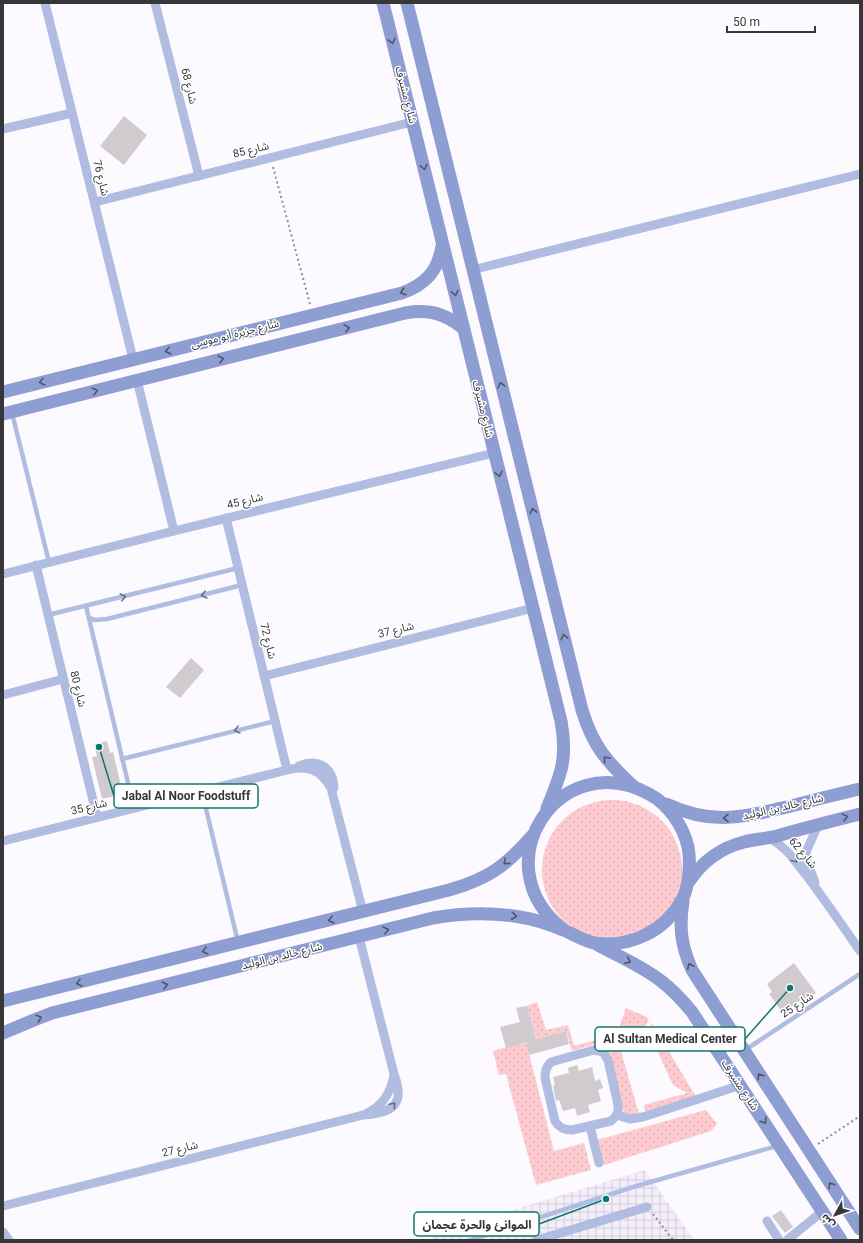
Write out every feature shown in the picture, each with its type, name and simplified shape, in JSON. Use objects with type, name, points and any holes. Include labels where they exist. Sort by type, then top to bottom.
[{"type":"main road","name":"شارع مشيرف","points":[[383,3],[564,736],[562,766],[544,814]]},
{"type":"main road","name":"شارع مشيرف","points":[[407,3],[472,270],[587,726],[594,742],[604,757],[634,787]]},
{"type":"main road","points":[[409,108],[432,104]]},
{"type":"main road","name":"شارع جزيرة أبو موسى","points":[[3,392],[402,293],[422,283],[430,275],[437,266],[443,244]]},
{"type":"main road","name":"شارع جزيرة أبو موسى","points":[[7,413],[417,311],[442,315],[453,320],[463,328]]},
{"type":"main road","points":[[293,320],[298,340]]},
{"type":"main road","points":[[3,1001],[363,912],[469,884],[488,876],[504,864],[520,850],[533,834],[544,814],[554,804],[565,795],[584,787],[605,783],[620,784],[634,787],[652,795],[660,801]]},
{"type":"main road","name":"شارع خالد بن الوليد","points":[[660,801],[695,815],[714,818],[733,818],[752,815],[860,789]]},
{"type":"main road","name":"شارع مشيرف","points":[[660,801],[678,821],[688,846],[690,860],[689,873],[680,918],[681,936],[689,965],[701,986],[860,1229]]},
{"type":"main road","points":[[686,886],[694,874],[705,863],[716,854],[729,847],[744,842],[770,838],[860,814]]},
{"type":"main road","points":[[533,834],[528,858],[530,882],[539,904],[554,923],[578,938],[593,943],[608,944],[623,943],[645,936],[663,923],[683,900]]},
{"type":"main road","name":"شارع خالد بن الوليد","points":[[3,1033],[52,1013],[433,918],[455,914],[500,914],[522,917],[564,930]]},
{"type":"main road","name":"شارع مشيرف","points":[[593,943],[644,969],[662,981],[692,1012],[841,1240]]},
{"type":"street","name":"شارع 76","points":[[45,3],[133,359]]},
{"type":"street","name":"شارع 68","points":[[155,3],[199,176]]},
{"type":"street","points":[[3,129],[72,113]]},
{"type":"street","name":"شارع 85","points":[[95,202],[412,122]]},
{"type":"street","points":[[472,270],[860,174]]},
{"type":"street","points":[[137,380],[174,531]]},
{"type":"street","name":"شارع 45","points":[[3,574],[494,453]]},
{"type":"street","name":"شارع 72","points":[[226,518],[275,721],[292,769]]},
{"type":"street","name":"شارع 80","points":[[36,565],[97,818]]},
{"type":"street","name":"شارع 37","points":[[264,676],[533,608]]},
{"type":"street","points":[[3,695],[63,679]]},
{"type":"street","points":[[292,769],[306,763],[314,762],[321,764],[332,776],[334,783],[334,795],[363,912]]},
{"type":"street","name":"شارع 35","points":[[3,841],[292,769]]},
{"type":"street","name":"شارع 62","points":[[816,887],[816,883],[807,862],[806,852],[818,824]]},
{"type":"street","name":"شارع 62","points":[[770,838],[786,850],[816,887],[860,951]]},
{"type":"street","name":"شارع 27","points":[[3,1206],[363,1115],[384,1112],[392,1108],[397,1101],[399,1093],[398,1083],[394,1074],[359,937]]},
{"type":"street","points":[[594,1050],[603,1052],[608,1060],[618,1104],[617,1115],[611,1121],[572,1130],[566,1130],[557,1125],[545,1078],[547,1066],[551,1062],[594,1050]]},
{"type":"street","points":[[617,1115],[630,1119],[636,1119],[741,1085]]},
{"type":"street","points":[[590,1126],[599,1163]]},
{"type":"street","points":[[537,1240],[647,1207]]},
{"type":"street","points":[[787,1240],[823,1211]]},
{"type":"street","points":[[767,1221],[779,1240]]},
{"type":"street","points":[[3,1232],[9,1240]]},
{"type":"lane","points":[[7,413],[49,562]]},
{"type":"lane","points":[[48,615],[238,568]]},
{"type":"lane","points":[[89,618],[95,620],[107,619],[242,585]]},
{"type":"lane","points":[[86,606],[134,808]]},
{"type":"lane","points":[[122,759],[275,721]]},
{"type":"lane","points":[[202,792],[238,942]]},
{"type":"lane","name":"شارع 25","points":[[744,1051],[860,974]]},
{"type":"lane","points":[[471,1240],[633,1187],[780,1146]]},
{"type":"path","points":[[271,158],[313,315]]},
{"type":"path","points":[[808,1150],[860,1116]]},
{"type":"shaded area","points":[[619,800],[639,805],[662,820],[677,843],[681,856],[681,884],[677,897],[662,920],[639,935],[626,939],[605,940],[585,935],[562,920],[547,897],[543,884],[542,863],[547,843],[562,820],[585,805],[598,801]]},
{"type":"shaded area","points":[[537,1002],[546,1030],[568,1025],[574,1046],[617,1034],[626,1008],[649,1018],[638,1045],[618,1041],[639,1114],[625,1117],[605,1041],[572,1051],[566,1031],[536,1039],[527,1006]]},
{"type":"shaded area","points":[[652,1023],[696,1097],[645,1111],[644,1105],[687,1093],[673,1085],[649,1033]]},
{"type":"shaded area","points":[[526,1042],[554,1151],[584,1143],[591,1170],[536,1185],[506,1074],[499,1075],[493,1051]]},
{"type":"shaded area","points":[[706,1110],[717,1124],[711,1131],[601,1166],[597,1140]]},
{"type":"shaded area","points":[[645,1170],[694,1240],[427,1240],[450,1229]]},
{"type":"building","points":[[124,116],[147,135],[124,165],[100,146]]},
{"type":"building","points":[[191,658],[204,670],[180,698],[166,687]]},
{"type":"building","points":[[107,741],[110,753],[113,752],[123,794],[102,799],[92,757],[97,756],[94,744]]},
{"type":"building","points":[[794,963],[816,993],[804,1001],[802,999],[783,1013],[769,994],[772,992],[767,984]]},
{"type":"building","points":[[527,1006],[536,1039],[566,1031],[569,1044],[529,1055],[526,1042],[506,1048],[500,1027],[520,1022],[516,1008]]},
{"type":"building","points":[[577,1065],[579,1071],[592,1067],[595,1081],[600,1079],[603,1088],[598,1090],[601,1101],[588,1105],[590,1112],[577,1116],[575,1108],[563,1111],[559,1100],[556,1101],[553,1077],[569,1073],[568,1068]]},
{"type":"building","points":[[781,1210],[793,1227],[785,1233],[772,1216]]},
{"type":"place","name":"Jabal Al Noor Foodstuff","points":[[99,747]]},
{"type":"place","name":"Al Sultan Medical Center","points":[[790,988]]},
{"type":"place","name":"الموانئ والحرة عجمان","points":[[606,1199]]}]
